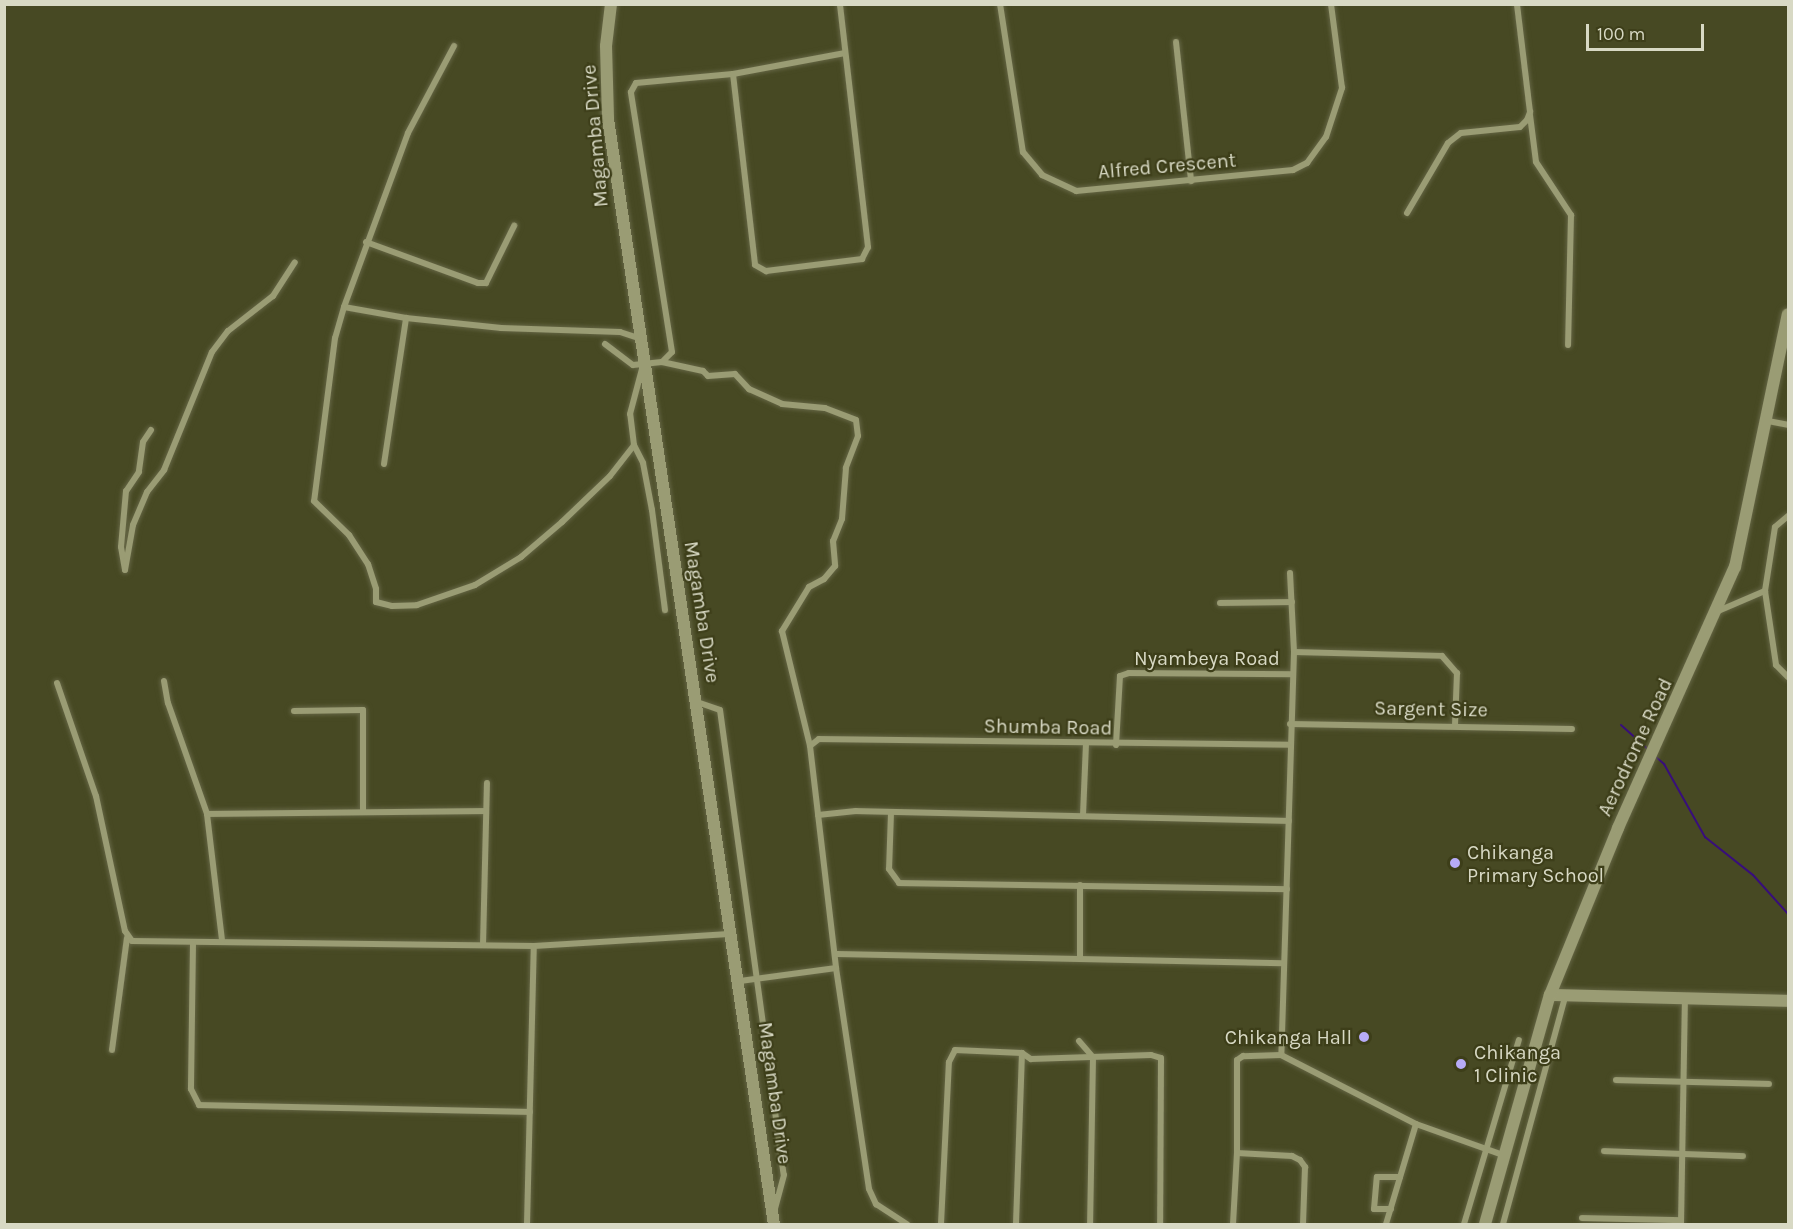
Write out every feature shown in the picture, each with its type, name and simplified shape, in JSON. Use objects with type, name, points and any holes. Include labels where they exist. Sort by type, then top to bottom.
[{"type":"street","name":"Magamba Drive","points":[[611,4],[606,46],[608,119],[638,338],[733,933],[773,1220]]},
{"type":"street","points":[[733,74],[755,265],[766,271],[857,262],[866,255],[868,247],[840,4]]},
{"type":"street","name":"Alfred Crescent","points":[[1000,4],[1023,152],[1042,175],[1076,191],[1293,170],[1307,164],[1326,137],[1342,88],[1331,4]]},
{"type":"street","points":[[1517,4],[1536,162],[1571,215],[1568,345]]},
{"type":"street","points":[[1176,42],[1191,181]]},
{"type":"street","points":[[454,46],[408,133],[344,307],[335,338],[314,501],[349,535],[368,564],[376,589],[376,602],[417,605],[475,585],[512,563],[610,476],[634,445]]},
{"type":"street","points":[[662,362],[672,351],[631,92],[636,83],[733,74],[845,53]]},
{"type":"street","points":[[1407,213],[1448,143],[1461,133],[1520,127],[1530,112]]},
{"type":"street","points":[[366,242],[478,283],[486,283],[514,226]]},
{"type":"street","points":[[151,430],[143,442],[140,472],[126,491],[121,547],[125,570],[133,525],[147,492],[164,470],[212,352],[228,331],[273,296],[295,262]]},
{"type":"street","points":[[344,307],[406,318],[501,328],[620,332],[638,338]]},
{"type":"street","name":"Aerodrome Road","points":[[1485,1224],[1550,995],[1644,775],[1718,611],[1743,540],[1788,314]]},
{"type":"street","points":[[384,464],[406,318]]},
{"type":"street","points":[[605,344],[623,361],[643,365],[662,362],[703,371],[708,376],[735,374],[749,389],[767,394],[782,404],[825,408],[856,420],[858,436],[846,468],[842,519],[833,541],[835,566],[824,579],[809,587],[782,625],[784,647],[810,746],[837,954],[836,968],[869,1190],[876,1204],[907,1224]]},
{"type":"street","points":[[643,365],[630,414],[634,445],[643,464],[652,510],[665,610]]},
{"type":"street","points":[[1768,421],[1788,425]]},
{"type":"street","points":[[1788,516],[1775,527],[1765,591],[1776,665],[1788,677]]},
{"type":"street","points":[[1281,1055],[1289,821],[1288,745],[1294,652],[1290,573]]},
{"type":"street","points":[[1718,611],[1765,591]]},
{"type":"street","points":[[1220,603],[1292,602]]},
{"type":"street","points":[[1294,652],[1442,656],[1457,673],[1455,725]]},
{"type":"street","name":"Nyambeya Road","points":[[1116,745],[1120,676],[1129,673],[1291,674]]},
{"type":"street","points":[[164,681],[168,703],[207,814],[222,940]]},
{"type":"street","points":[[57,683],[96,795],[128,938],[112,1050]]},
{"type":"street","points":[[696,702],[720,710],[784,1175],[781,1198],[773,1220]]},
{"type":"street","points":[[294,711],[363,710],[363,812]]},
{"type":"street","name":"Sargent Size","points":[[1290,724],[1455,725],[1572,729]]},
{"type":"street","name":"Shumba Road","points":[[810,746],[819,740],[1116,745],[1288,745]]},
{"type":"street","points":[[1083,814],[1086,743]]},
{"type":"street","points":[[483,945],[487,783]]},
{"type":"street","points":[[207,814],[486,811]]},
{"type":"street","points":[[891,813],[889,869],[899,883],[1287,890]]},
{"type":"street","points":[[818,815],[1083,814],[1289,821]]},
{"type":"street","points":[[1080,885],[1080,957]]},
{"type":"street","points":[[128,938],[193,943],[222,940],[534,946],[733,933]]},
{"type":"street","points":[[193,943],[190,1089],[199,1105],[530,1112]]},
{"type":"street","points":[[527,1224],[534,946]]},
{"type":"street","points":[[837,954],[1080,957],[1283,963]]},
{"type":"street","points":[[740,981],[759,982],[836,968]]},
{"type":"street","points":[[1550,995],[1684,1000],[1788,1000]]},
{"type":"street","points":[[1503,1224],[1565,997]]},
{"type":"street","points":[[1582,1218],[1681,1222],[1684,1000]]},
{"type":"street","points":[[1464,1224],[1519,1040]]},
{"type":"street","points":[[1079,1041],[1093,1057],[1090,1224]]},
{"type":"street","points":[[941,1224],[950,1055],[955,1050],[1022,1053],[1031,1059],[1152,1055],[1162,1061],[1160,1224]]},
{"type":"street","points":[[1016,1224],[1022,1053]]},
{"type":"street","points":[[1233,1224],[1237,1153],[1237,1060],[1244,1056],[1281,1055],[1416,1124],[1485,1151],[1503,1155]]},
{"type":"street","points":[[1616,1080],[1768,1084]]},
{"type":"street","points":[[1386,1224],[1416,1124]]},
{"type":"street","points":[[1604,1151],[1683,1152],[1743,1156]]},
{"type":"street","points":[[1237,1153],[1292,1156],[1300,1160],[1305,1167],[1303,1224]]},
{"type":"street","points":[[1391,1209],[1374,1209],[1377,1177],[1400,1177]]},
{"type":"waterway","points":[[1621,725],[1648,749]]},
{"type":"waterway","points":[[1656,757],[1664,764],[1705,837],[1753,875],[1788,914]]},
{"type":"place","name":"Chikanga Primary School","points":[[1455,863]]},
{"type":"place","name":"Chikanga Hall","points":[[1364,1037]]},
{"type":"place","name":"Chikanga 1 Clinic","points":[[1461,1064]]}]
